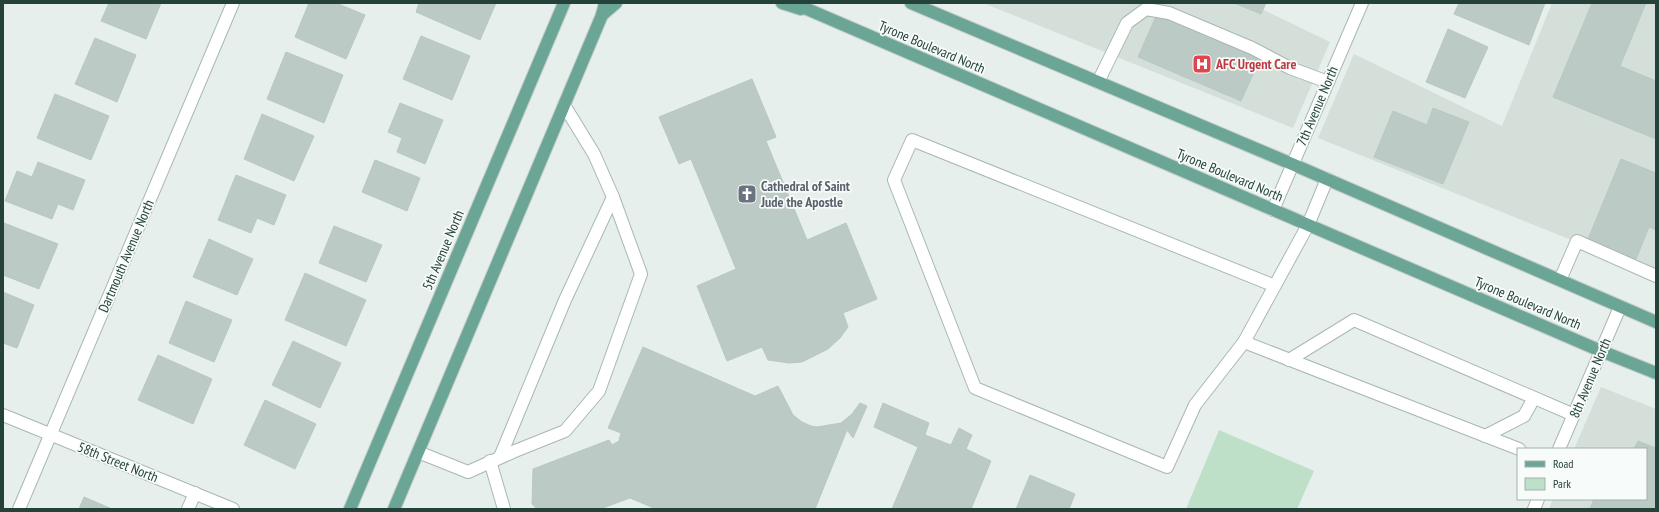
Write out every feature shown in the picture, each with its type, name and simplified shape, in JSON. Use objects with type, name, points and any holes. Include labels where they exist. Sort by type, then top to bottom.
[{"type":"main road","name":"5th Avenue North","points":[[350,509],[564,3]]},
{"type":"main road","points":[[394,509],[602,15],[605,3]]},
{"type":"main road","points":[[602,15],[616,3]]},
{"type":"main road","points":[[782,3],[811,12]]},
{"type":"main road","name":"Tyrone Boulevard North","points":[[793,3],[1272,210],[1601,351],[1656,373]]},
{"type":"main road","points":[[911,3],[1292,164],[1656,322]]},
{"type":"street","name":"Dartmouth Avenue North","points":[[19,509],[233,3]]},
{"type":"street","name":"7th Avenue North","points":[[1272,210],[1362,3]]},
{"type":"street","points":[[1098,82],[1127,23],[1146,9],[1169,13],[1252,48],[1290,68],[1328,82]]},
{"type":"street","points":[[418,452],[468,472],[495,459],[565,431],[599,391],[641,274],[613,197],[594,154],[564,105]]},
{"type":"street","points":[[1275,286],[912,140],[894,180],[975,388],[1167,466],[1195,405],[1244,342],[1275,286],[1308,225],[1327,179]]},
{"type":"street","points":[[504,509],[495,459],[565,300],[613,197]]},
{"type":"street","points":[[1560,280],[1577,241],[1656,276]]},
{"type":"street","name":"8th Avenue North","points":[[1559,448],[1620,307]]},
{"type":"street","points":[[1289,360],[1354,320],[1574,415]]},
{"type":"street","points":[[1244,342],[1517,448]]},
{"type":"street","points":[[1485,436],[1524,416],[1534,398]]},
{"type":"street","name":"58th Street North","points":[[3,415],[233,509]]},
{"type":"street","points":[[188,509],[195,493]]},
{"type":"shaded area","points":[[983,3],[1249,3],[1330,42],[1293,128]]},
{"type":"shaded area","points":[[1552,3],[1656,3],[1656,274],[1318,138],[1354,54],[1502,126]]},
{"type":"shaded area","points":[[1601,387],[1656,409],[1656,509],[1549,509],[1553,500],[1647,500],[1647,448],[1574,448]]},
{"type":"green space","points":[[1219,430],[1314,471],[1297,509],[1186,509]]},
{"type":"building","points":[[109,3],[161,3],[146,39],[101,21]]},
{"type":"building","points":[[309,3],[336,3],[365,15],[346,59],[295,37]]},
{"type":"building","points":[[419,3],[496,3],[480,40],[416,12]]},
{"type":"building","points":[[1234,3],[1266,3],[1261,14]]},
{"type":"building","points":[[1459,3],[1545,3],[1529,45],[1454,14]]},
{"type":"building","points":[[1592,3],[1646,3],[1620,66],[1656,81],[1656,139],[1553,97]]},
{"type":"building","points":[[1157,14],[1260,59],[1241,101],[1138,57]]},
{"type":"building","points":[[1448,29],[1488,47],[1465,98],[1426,82]]},
{"type":"building","points":[[421,36],[470,56],[452,100],[403,79]]},
{"type":"building","points":[[95,38],[136,55],[117,102],[75,84]]},
{"type":"building","points":[[286,52],[343,75],[324,123],[267,99]]},
{"type":"building","name":"Cathedral of Saint Jude the Apostle","points":[[752,79],[776,137],[766,141],[807,240],[846,223],[877,299],[843,313],[848,327],[840,338],[828,349],[802,362],[789,363],[768,360],[762,347],[727,361],[697,286],[736,269],[691,159],[679,164],[659,117]]},
{"type":"building","points":[[55,94],[109,116],[91,160],[37,138]]},
{"type":"building","points":[[400,103],[443,120],[425,164],[397,152],[402,138],[388,132]]},
{"type":"building","points":[[1433,108],[1469,122],[1443,184],[1374,157],[1393,111],[1427,125]]},
{"type":"building","points":[[262,114],[314,136],[294,181],[244,159]]},
{"type":"building","points":[[1621,159],[1656,173],[1656,230],[1649,227],[1636,259],[1588,239]]},
{"type":"building","points":[[375,160],[420,178],[407,211],[362,192]]},
{"type":"building","points":[[38,162],[85,180],[73,210],[58,204],[52,219],[5,201],[17,171],[32,177]]},
{"type":"building","points":[[236,175],[286,195],[274,225],[257,218],[251,233],[218,220]]},
{"type":"building","points":[[4,223],[58,244],[39,289],[3,275]]},
{"type":"building","points":[[334,226],[382,245],[366,282],[319,263]]},
{"type":"building","points":[[209,239],[253,259],[237,295],[193,277]]},
{"type":"building","points":[[305,273],[366,300],[346,346],[285,320]]},
{"type":"building","points":[[3,292],[34,305],[17,348],[3,343]]},
{"type":"building","points":[[186,301],[232,320],[214,362],[169,343]]},
{"type":"building","points":[[293,341],[341,363],[320,408],[272,385]]},
{"type":"building","points":[[643,347],[755,396],[778,386],[793,415],[802,422],[811,426],[817,427],[841,423],[852,414],[860,403],[867,406],[853,438],[847,430],[815,509],[656,509],[630,498],[600,509],[537,509],[532,504],[533,469],[609,440],[612,445],[619,441],[621,433],[608,428]]},
{"type":"building","points":[[158,355],[212,379],[193,424],[138,400]]},
{"type":"building","points":[[265,400],[316,424],[295,469],[244,445]]},
{"type":"building","points":[[883,403],[929,423],[925,435],[951,445],[959,428],[972,435],[966,449],[991,461],[971,509],[892,509],[918,447],[874,427]]},
{"type":"building","points":[[1638,441],[1656,448],[1656,509],[1590,509],[1594,500],[1647,500],[1647,448],[1634,448]]},
{"type":"building","points":[[1030,475],[1075,494],[1069,509],[1016,509]]},
{"type":"building","points":[[84,497],[112,509],[79,509]]},
{"type":"place","name":"AFC Urgent Care","points":[[1202,64]]},
{"type":"place","name":"Cathedral of Saint Jude the Apostle","points":[[747,194]]}]
